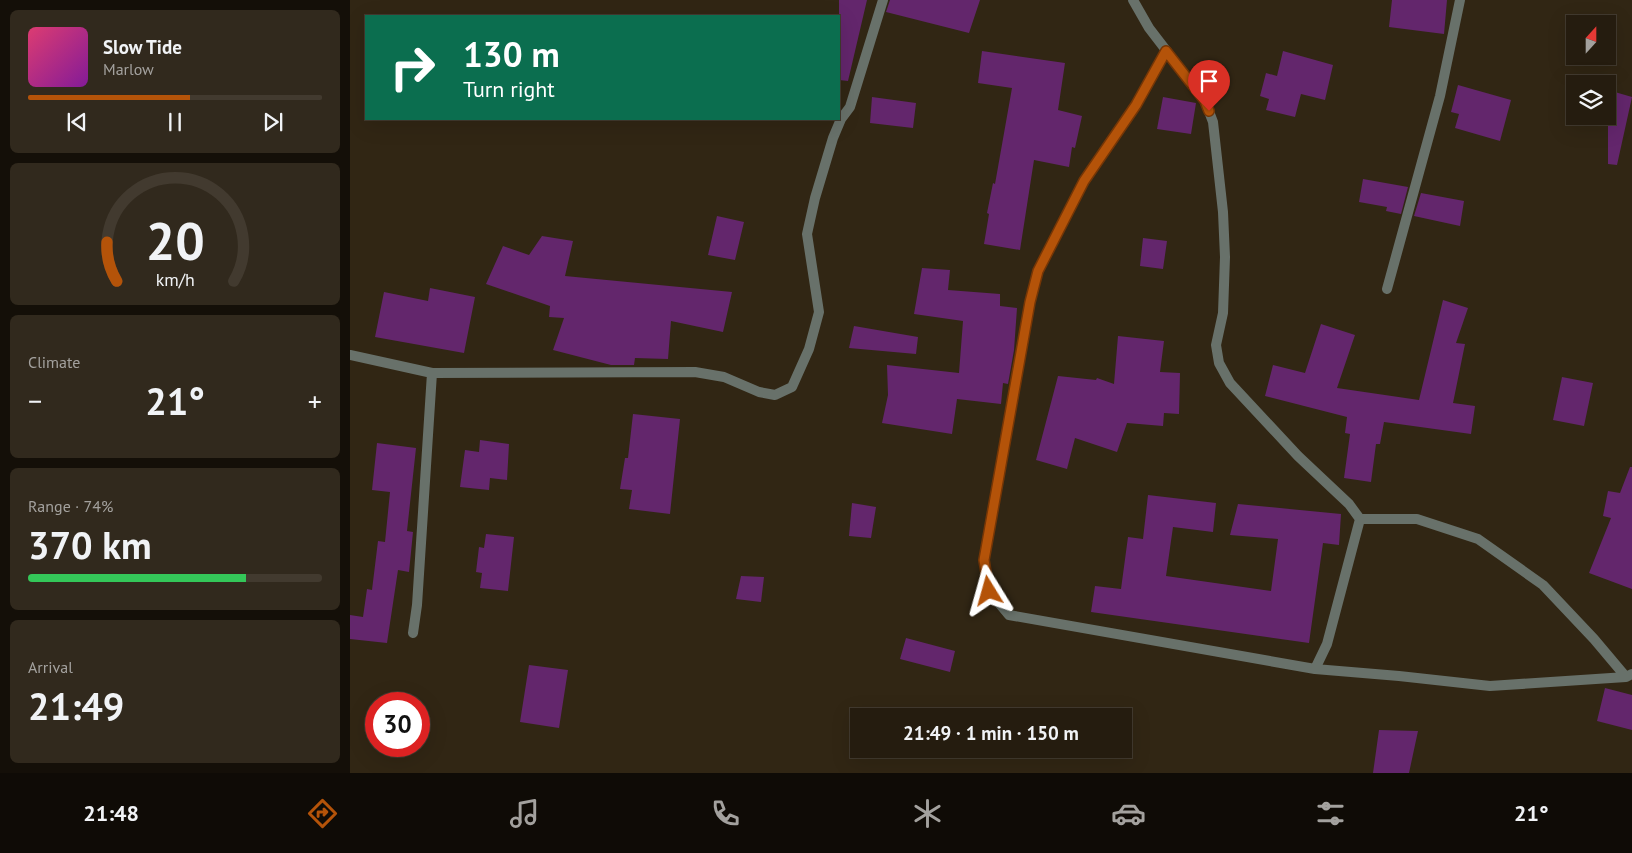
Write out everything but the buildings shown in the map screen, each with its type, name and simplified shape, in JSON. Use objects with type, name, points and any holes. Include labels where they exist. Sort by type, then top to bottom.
[{"type":"street","points":[[350,355],[432,373],[666,374],[695,372],[724,377],[759,392],[775,395],[792,387],[809,349],[819,312],[807,234],[814,198],[833,138],[841,119],[850,107],[883,0]]},
{"type":"street","points":[[1133,0],[1166,51],[1205,101],[1213,122],[1223,212],[1225,257],[1223,313],[1216,346],[1219,363],[1230,383],[1298,456],[1349,504],[1360,519]]},
{"type":"street","points":[[1387,289],[1440,96],[1460,0]]},
{"type":"street","points":[[1166,51],[1136,105],[1084,181],[1038,271],[1030,302],[984,560],[989,591],[1009,615],[1315,669],[1490,686],[1629,676]]},
{"type":"street","points":[[413,633],[418,596],[432,373]]},
{"type":"street","points":[[1315,669],[1326,644],[1360,519]]},
{"type":"street","points":[[1360,519],[1417,519],[1478,539],[1544,585],[1629,676]]},
{"type":"route","points":[[989,591],[984,560],[1030,302],[1038,271],[1084,181],[1098,157],[1136,105],[1166,51],[1205,101],[1209,111]]}]
